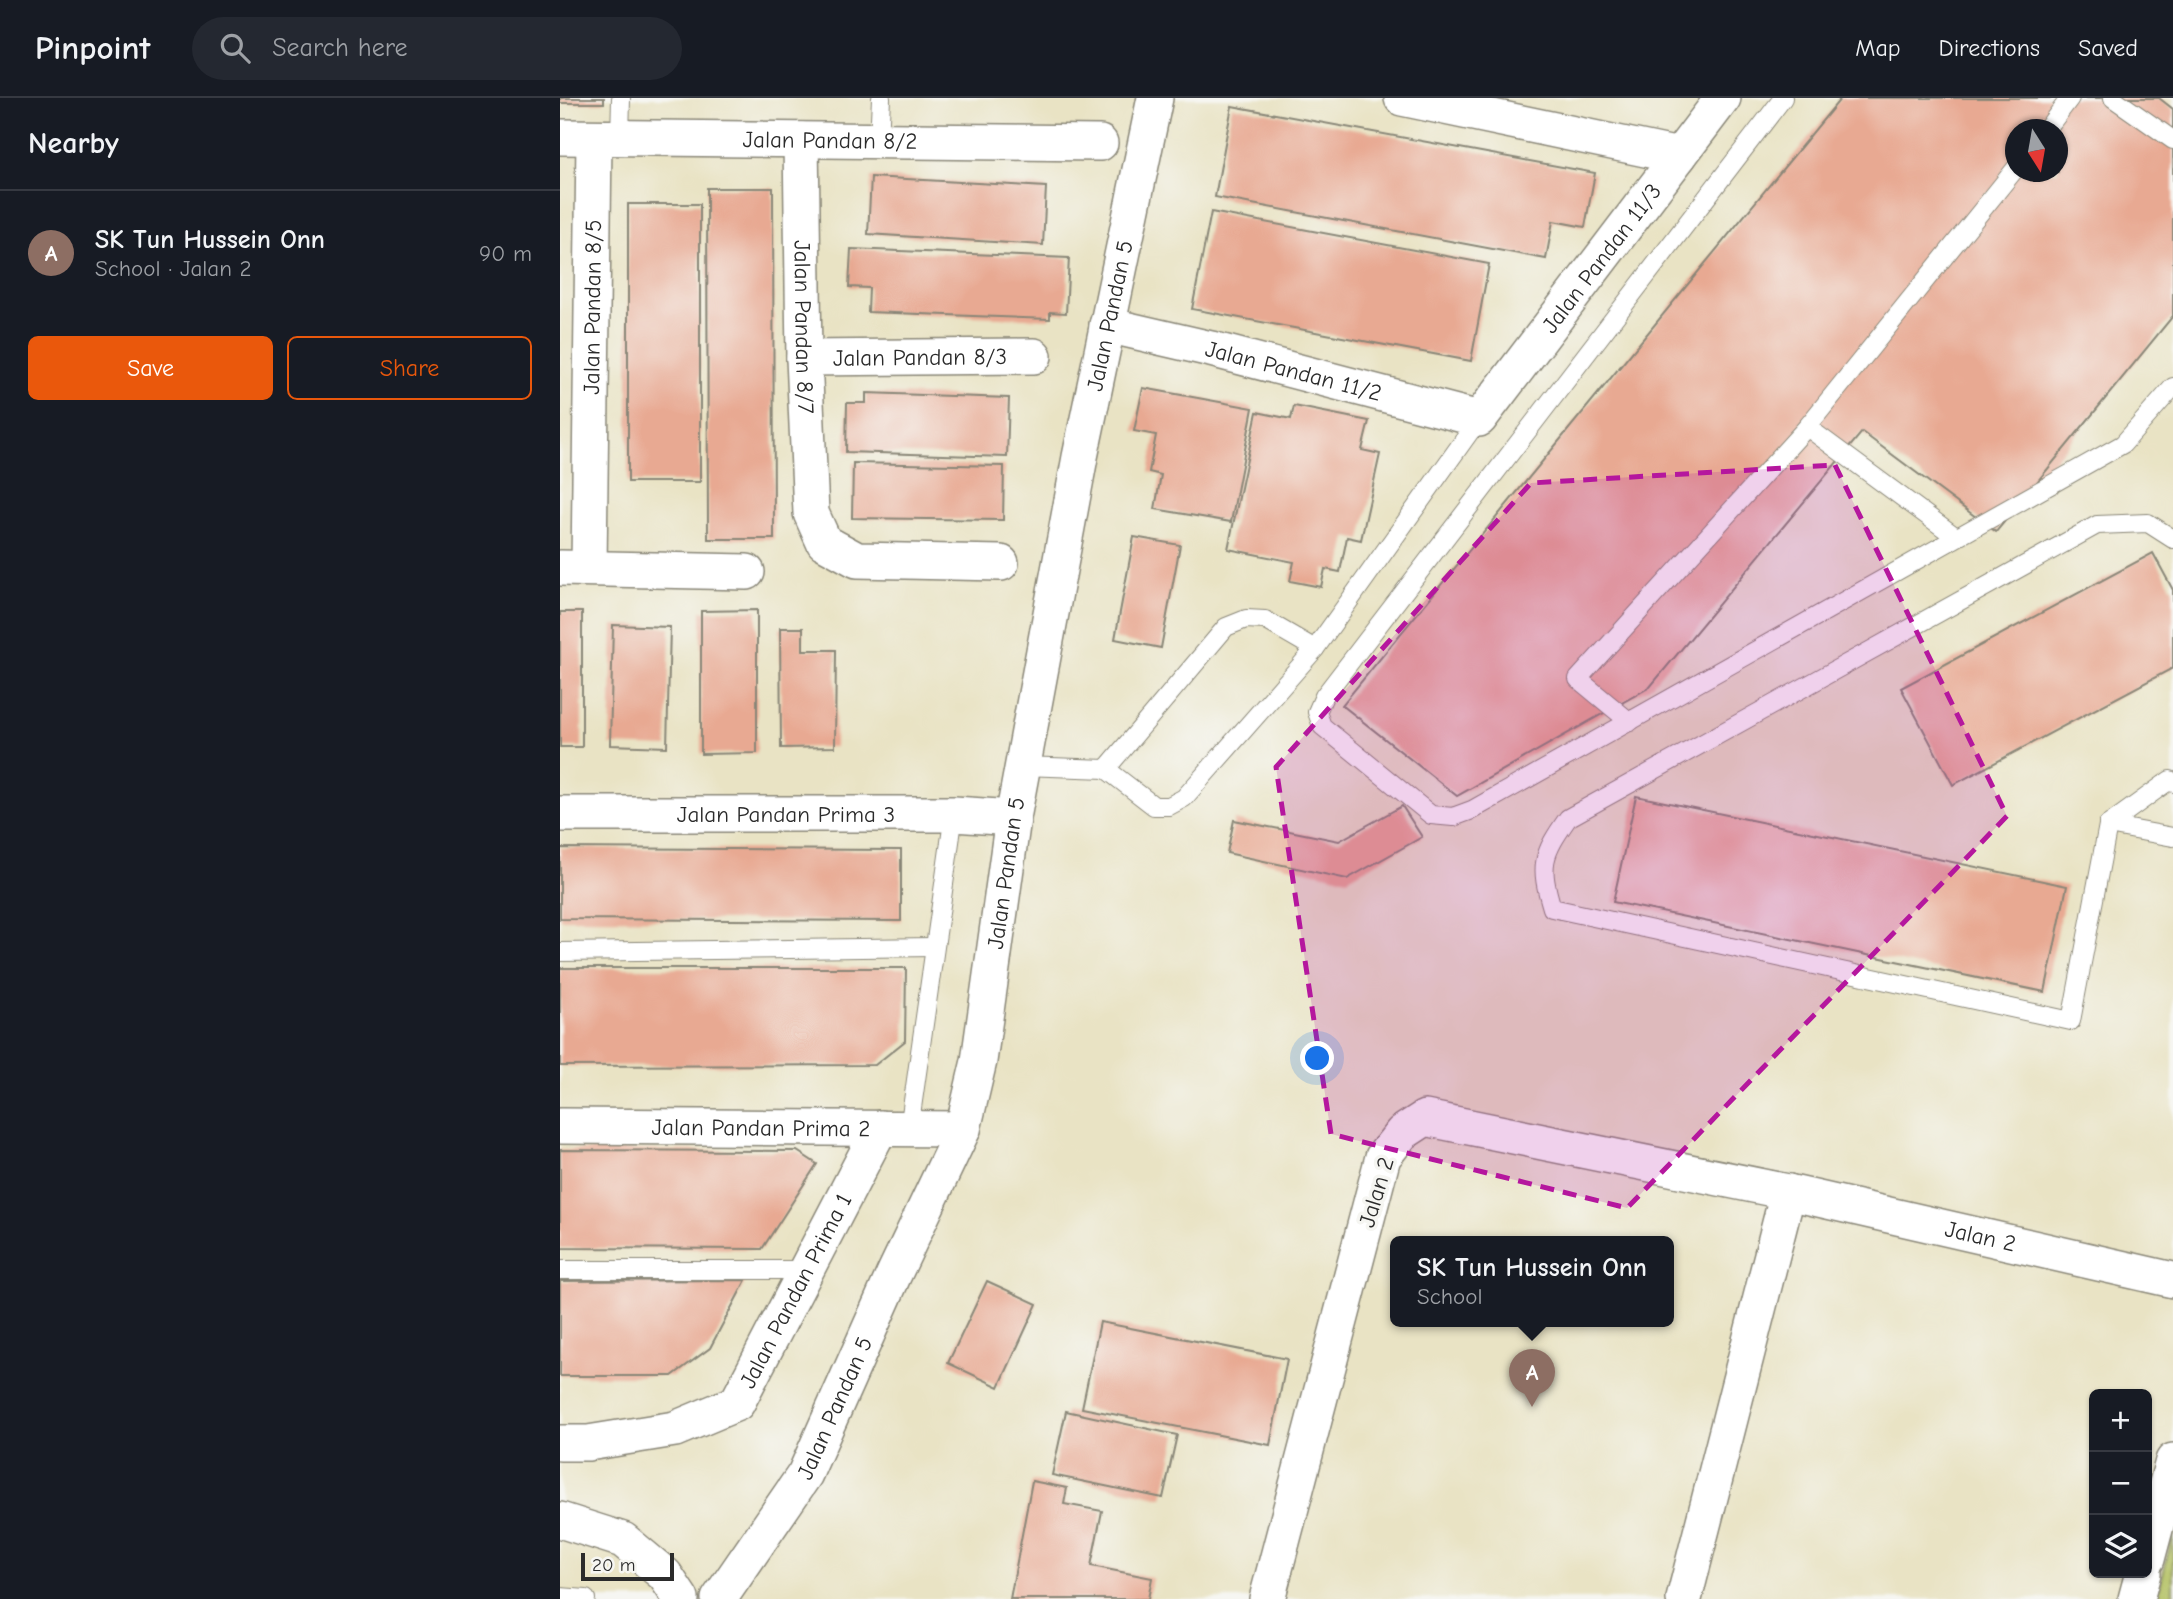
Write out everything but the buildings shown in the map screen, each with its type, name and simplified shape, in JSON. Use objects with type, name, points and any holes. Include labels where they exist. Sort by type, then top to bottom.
[{"type":"street","name":"Jalan Pandan 5","points":[[719,1599],[804,1474],[963,1129],[979,1061],[1013,818],[1080,457],[1155,98]]},
{"type":"street","points":[[1402,98],[1679,156]]},
{"type":"street","name":"Jalan Pandan 11/3","points":[[1479,419],[1723,98]]},
{"type":"street","name":"Jalan Pandan 8/2","points":[[560,137],[1100,143]]},
{"type":"street","name":"Jalan Pandan 8/5","points":[[574,568],[590,477],[607,138]]},
{"type":"street","name":"Jalan Pandan 8/7","points":[[801,140],[804,358],[811,513],[824,542],[857,560],[1001,563]]},
{"type":"street","name":"Jalan Pandan 11/2","points":[[1107,325],[1211,349],[1479,419]]},
{"type":"street","name":"Jalan Pandan 8/3","points":[[804,358],[1034,356]]},
{"type":"street","points":[[574,568],[747,572]]},
{"type":"street","name":"Jalan Pandan Prima 3","points":[[560,814],[954,814],[1013,818]]},
{"type":"street","name":"Jalan 2","points":[[1267,1599],[1383,1157],[1402,1133],[1425,1118],[1787,1192],[2173,1280]]},
{"type":"street","name":"Jalan Pandan Prima 2","points":[[560,1126],[963,1129]]},
{"type":"street","name":"Jalan Pandan Prima 1","points":[[560,1443],[588,1443],[675,1429],[737,1403],[805,1270],[894,1128]]},
{"type":"street","points":[[1684,1599],[1787,1192]]},
{"type":"street","points":[[2152,1540],[2173,1461]]},
{"type":"street","points":[[560,1520],[624,1540],[665,1575],[681,1599]]},
{"type":"street","points":[[2136,1599],[2142,1578]]},
{"type":"lane","points":[[607,138],[621,98]]},
{"type":"lane","points":[[879,141],[881,98]]},
{"type":"lane","points":[[1783,98],[1324,696],[1317,712],[1322,726],[1432,815],[1453,817],[1472,810],[2123,444],[2173,387]]},
{"type":"lane","points":[[2054,119],[2070,98]]},
{"type":"lane","points":[[2113,98],[2173,140]]},
{"type":"lane","points":[[1630,722],[1578,679],[1807,427],[2005,180]]},
{"type":"lane","points":[[1023,766],[1106,769],[1154,806],[1170,806],[1184,798],[1315,649],[1479,419]]},
{"type":"lane","points":[[1807,427],[1956,537]]},
{"type":"lane","points":[[2172,778],[2108,825],[2071,1021],[1552,908],[1543,878],[1549,845],[1568,818],[2097,525],[2148,523],[2173,539]]},
{"type":"lane","points":[[1106,769],[1226,627],[1246,619],[1265,620],[1315,649]]},
{"type":"lane","points":[[894,1128],[933,947],[954,814]]},
{"type":"lane","points":[[2108,825],[2173,837]]},
{"type":"lane","points":[[560,952],[933,947]]},
{"type":"lane","points":[[560,1270],[805,1270]]},
{"type":"lane","points":[[560,1597],[586,1599]]},
{"type":"highlighted area","points":[[1835,465],[2007,816],[1627,1208],[1331,1134],[1276,767],[1531,483]]},
{"type":"green space","points":[[2173,1531],[2173,1599],[2157,1599]]},
{"type":"place","name":"SK Tun Hussein Onn","points":[[1532,1407]]}]
